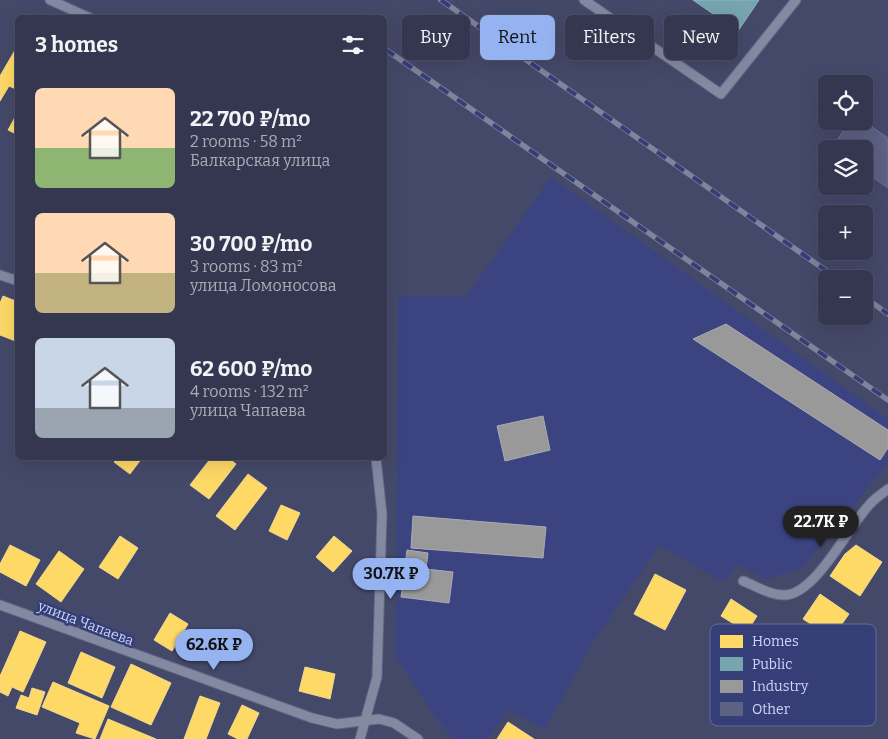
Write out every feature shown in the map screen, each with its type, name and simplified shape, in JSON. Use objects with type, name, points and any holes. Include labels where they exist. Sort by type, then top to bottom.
[{"type":"street","points":[[50,0],[83,15]]},
{"type":"street","points":[[584,0],[721,94],[796,0]]},
{"type":"street","points":[[0,275],[15,280]]},
{"type":"street","points":[[360,739],[377,677],[382,565],[382,514],[376,460]]},
{"type":"street","points":[[742,580],[774,594],[787,595],[798,590],[818,573],[870,503],[888,489]]},
{"type":"street","name":"улица Чапаева","points":[[0,605],[312,718],[336,724],[379,719],[394,723],[418,739]]},
{"type":"shaded area","points":[[551,177],[888,419],[888,463],[802,568],[766,579],[738,565],[723,582],[660,545],[595,639],[545,729],[509,710],[488,739],[454,739],[433,714],[396,656],[398,296],[466,297]]},
{"type":"building: Homes","points":[[15,50],[15,89],[9,86],[0,101],[0,76]]},
{"type":"building: Homes","points":[[15,117],[15,134],[8,130]]},
{"type":"building: Homes","points":[[3,296],[15,301],[15,341],[0,335],[0,303]]},
{"type":"building: Homes","points":[[116,460],[140,460],[130,474],[114,462]]},
{"type":"building: Homes","points":[[209,460],[231,460],[236,464],[209,499],[190,485]]},
{"type":"building: Homes","points":[[248,474],[267,488],[235,530],[216,516]]},
{"type":"building: Homes","points":[[281,505],[300,513],[287,540],[269,531]]},
{"type":"building: Homes","points":[[120,536],[138,548],[118,579],[99,567]]},
{"type":"building: Homes","points":[[334,536],[352,551],[333,572],[316,557]]},
{"type":"building: Homes","points":[[10,545],[40,560],[26,586],[0,572],[0,564]]},
{"type":"building: Homes","points":[[856,545],[882,562],[860,596],[830,576],[845,554]]},
{"type":"building: Homes","points":[[59,551],[84,569],[61,602],[36,584]]},
{"type":"building: Homes","points":[[655,574],[686,590],[665,630],[634,614]]},
{"type":"building: Homes","points":[[820,594],[849,614],[842,624],[811,624],[803,619]]},
{"type":"building: Homes","points":[[731,599],[757,616],[752,624],[734,624],[721,616]]},
{"type":"building: Homes","points":[[170,613],[188,624],[172,651],[154,640]]},
{"type":"building: Homes","points":[[20,631],[46,642],[30,677],[5,665]]},
{"type":"building: Homes","points":[[81,652],[115,667],[102,698],[68,683]]},
{"type":"building: Homes","points":[[131,664],[171,683],[151,725],[111,707]]},
{"type":"building: Homes","points":[[5,665],[30,677],[23,692],[12,687],[8,696],[0,692],[0,676]]},
{"type":"building: Homes","points":[[305,667],[335,674],[330,699],[299,691]]},
{"type":"building: Homes","points":[[53,682],[109,706],[95,739],[76,733],[80,723],[42,707]]},
{"type":"building: Homes","points":[[32,688],[45,692],[37,715],[16,708],[21,695],[29,698]]},
{"type":"building: Homes","points":[[200,696],[220,703],[206,739],[184,739]]},
{"type":"building: Homes","points":[[242,705],[259,713],[247,739],[238,739],[228,734]]},
{"type":"building: Homes","points":[[108,719],[156,739],[100,739]]},
{"type":"building: Homes","points":[[508,722],[534,739],[497,739]]},
{"type":"building: Public","points":[[693,0],[759,0],[738,31],[738,15],[715,15]]},
{"type":"building: Industry","points":[[726,324],[888,430],[888,448],[880,460],[693,339]]},
{"type":"building: Industry","points":[[543,416],[550,450],[505,461],[497,426]]},
{"type":"building: Industry","points":[[413,516],[546,527],[543,558],[411,548]]},
{"type":"building: Industry","points":[[407,550],[428,553],[426,569],[453,572],[449,603],[401,597]]},
{"type":"building: Other","points":[[873,128],[888,138],[888,188],[873,177],[873,140],[837,140],[844,130],[873,130]]},
{"type":"railway","points":[[441,0],[825,270]]},
{"type":"railway","points":[[387,50],[888,400]]},
{"type":"railway","points":[[873,303],[888,314]]}]
